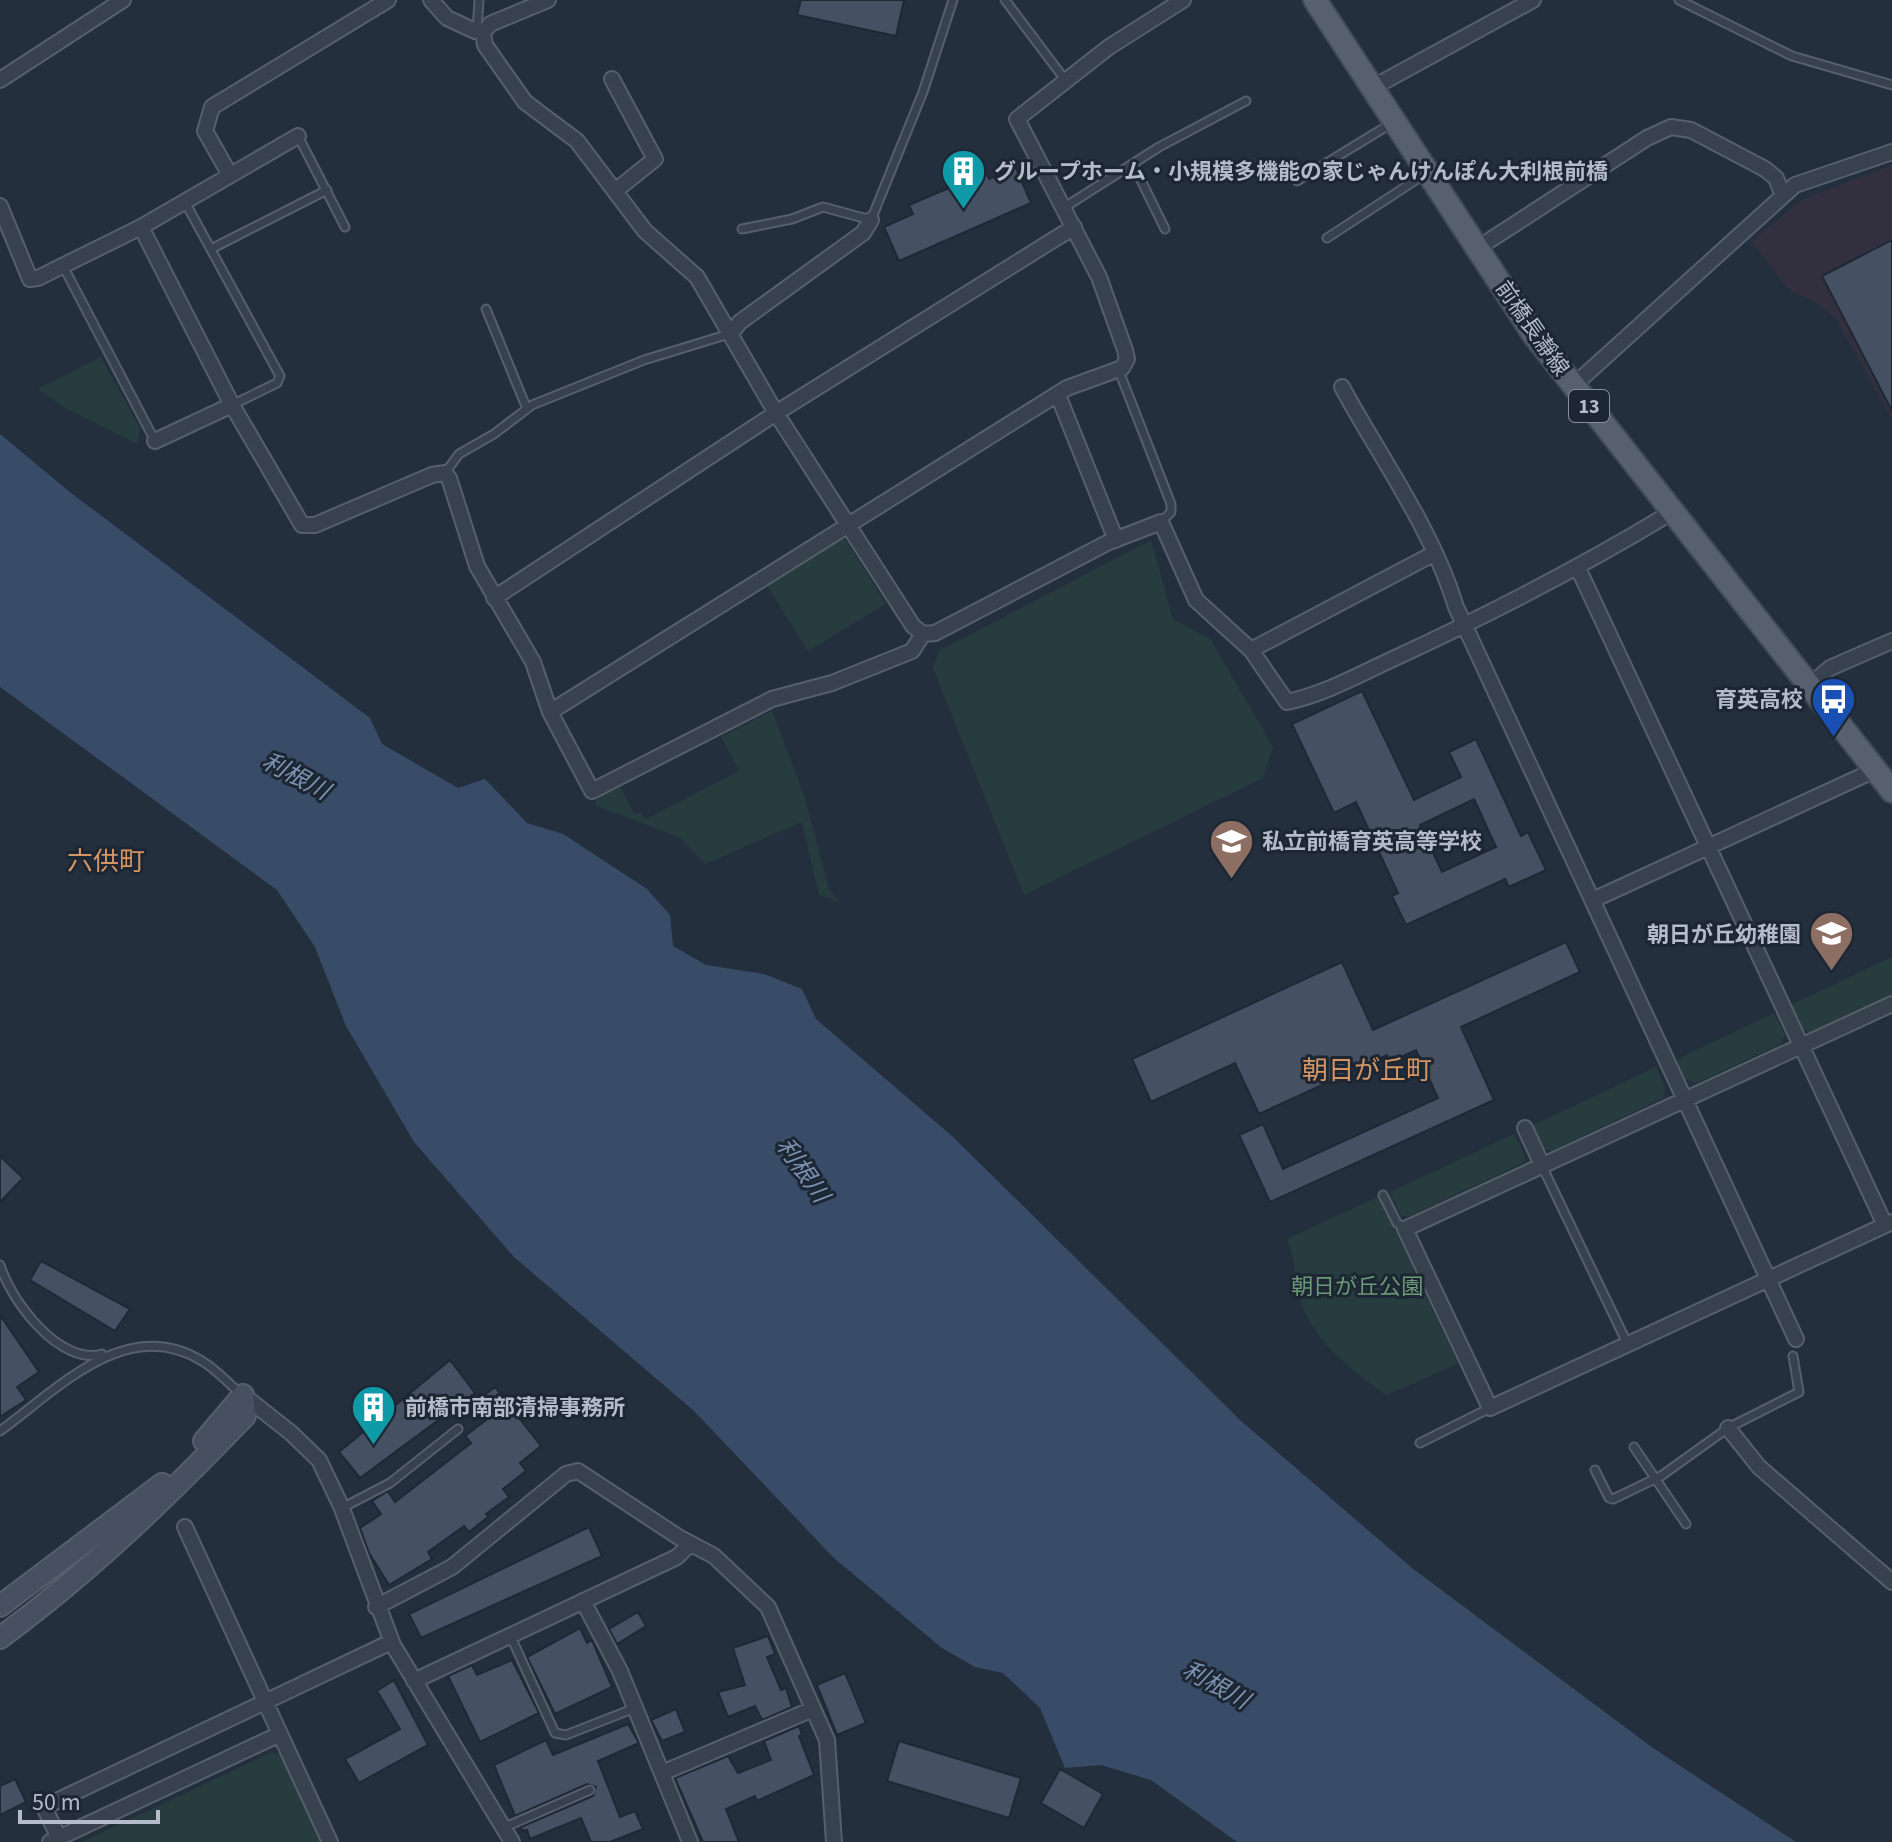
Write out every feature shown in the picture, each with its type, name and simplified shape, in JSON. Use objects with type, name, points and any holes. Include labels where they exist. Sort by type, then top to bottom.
[{"type":"main road","name":"前橋長瀞線","points":[[1315,0],[1534,335],[1892,791]]},
{"type":"street","points":[[0,80],[123,0]]},
{"type":"street","points":[[230,175],[205,131],[212,107],[388,0]]},
{"type":"street","points":[[431,0],[447,18],[479,32],[525,102],[577,141],[652,240],[693,272],[776,413],[913,626],[923,634],[935,633],[1116,540],[1161,522],[1196,600],[1251,650],[1287,702],[1342,684],[1464,625],[1578,568],[1672,512]]},
{"type":"street","points":[[479,32],[490,24],[548,0]]},
{"type":"street","points":[[550,712],[1076,384],[1119,371],[1127,359],[1103,285],[1017,119],[1109,47],[1183,0]]},
{"type":"street","points":[[1372,88],[1533,0]]},
{"type":"street","points":[[612,79],[655,159],[615,191]]},
{"type":"street","points":[[1478,248],[1647,138],[1671,127],[1691,130],[1765,169],[1776,178],[1783,196]]},
{"type":"street","points":[[0,206],[30,279],[141,227],[298,136]]},
{"type":"street","points":[[1573,386],[1795,185],[1892,152]]},
{"type":"street","points":[[731,333],[740,322],[863,233],[871,220]]},
{"type":"street","points":[[141,227],[232,405],[302,525],[307,527],[445,473],[469,547],[494,598],[533,662],[550,712],[587,787],[597,791],[772,699],[832,683],[912,651],[923,634]]},
{"type":"street","points":[[494,598],[776,413],[1074,227]]},
{"type":"street","points":[[1342,387],[1374,439],[1433,554],[1682,1101],[1796,1339]]},
{"type":"street","points":[[1058,395],[1116,540]]},
{"type":"street","points":[[155,441],[232,405]]},
{"type":"street","points":[[1251,650],[1433,554]]},
{"type":"street","points":[[1578,568],[1799,1047],[1888,1224],[1490,1408],[1405,1229],[1542,1165],[1682,1101],[1799,1047],[1892,1004]]},
{"type":"street","points":[[1809,686],[1830,668],[1892,641]]},
{"type":"street","points":[[1593,900],[1875,770]]},
{"type":"street","points":[[1525,1128],[1542,1165]]},
{"type":"street","points":[[243,1395],[319,1460],[342,1508],[391,1642],[512,1842]]},
{"type":"street","points":[[0,1606],[152,1493],[193,1454],[243,1395]]},
{"type":"street","points":[[0,1638],[94,1565],[172,1491],[245,1416],[243,1395]]},
{"type":"street","points":[[1728,1428],[1759,1467],[1891,1580]]},
{"type":"street","points":[[376,1607],[452,1567],[574,1471],[714,1556],[768,1607],[829,1752],[834,1842]]},
{"type":"street","points":[[185,1527],[330,1842]]},
{"type":"street","points":[[414,1681],[677,1557],[690,1544]]},
{"type":"street","points":[[583,1601],[620,1671],[690,1842]]},
{"type":"street","points":[[280,1734],[57,1841],[44,1807],[391,1642]]},
{"type":"street","points":[[662,1773],[813,1709]]},
{"type":"lane","points":[[479,0],[479,32]]},
{"type":"lane","points":[[742,229],[792,219],[823,207],[871,220],[923,92],[953,0]]},
{"type":"lane","points":[[1005,0],[1068,82]]},
{"type":"lane","points":[[1679,0],[1792,56],[1892,85]]},
{"type":"lane","points":[[1065,207],[1133,164],[1246,101]]},
{"type":"lane","points":[[1297,181],[1394,122]]},
{"type":"lane","points":[[298,136],[345,227]]},
{"type":"lane","points":[[1133,164],[1165,229]]},
{"type":"lane","points":[[1327,238],[1427,173]]},
{"type":"lane","points":[[211,249],[327,190]]},
{"type":"lane","points":[[185,202],[280,376],[277,383],[232,405]]},
{"type":"lane","points":[[63,266],[155,441]]},
{"type":"lane","points":[[486,309],[527,409]]},
{"type":"lane","points":[[445,473],[459,454],[494,434],[527,409],[644,360],[731,333]]},
{"type":"lane","points":[[1119,371],[1171,504],[1171,512],[1161,522]]},
{"type":"lane","points":[[1542,1165],[1628,1345]]},
{"type":"lane","points":[[1383,1195],[1397,1223],[1405,1229]]},
{"type":"lane","points":[[0,1265],[7,1282],[60,1347],[82,1357],[148,1344],[185,1352],[205,1362],[243,1395]]},
{"type":"lane","points":[[0,1431],[112,1352]]},
{"type":"lane","points":[[1595,1470],[1609,1498],[1613,1499],[1654,1479],[1728,1428],[1799,1392],[1801,1386],[1793,1356]]},
{"type":"lane","points":[[1420,1443],[1490,1408]]},
{"type":"lane","points":[[342,1508],[390,1483],[458,1429]]},
{"type":"lane","points":[[1634,1447],[1686,1524]]},
{"type":"lane","points":[[510,1635],[555,1733],[566,1735],[635,1708]]},
{"type":"lane","points":[[503,1828],[590,1790]]},
{"type":"shaded area","points":[[1892,165],[1892,419],[1836,319],[1812,300],[1791,292],[1751,241],[1803,199]]},
{"type":"green space","points":[[101,357],[140,428],[137,444],[67,409],[38,389]]},
{"type":"green space","points":[[835,539],[845,539],[886,604],[808,651],[766,584]]},
{"type":"green space","points":[[1151,540],[1173,619],[1211,640],[1273,747],[1263,778],[1024,895],[933,668],[939,651]]},
{"type":"green space","points":[[772,711],[806,801],[829,889],[839,902],[819,895],[802,822],[705,864],[679,837],[594,805],[599,797],[619,784],[634,814],[641,813],[646,819],[739,771],[721,737]]},
{"type":"green space","points":[[1892,957],[1892,995],[1811,1033],[1801,1029],[1790,1005]]},
{"type":"green space","points":[[1774,1013],[1785,1035],[1781,1044],[1696,1083],[1684,1079],[1676,1060]]},
{"type":"green space","points":[[1656,1067],[1665,1088],[1663,1098],[1551,1151],[1543,1149],[1531,1126]]},
{"type":"green space","points":[[1514,1134],[1525,1156],[1523,1163],[1408,1217],[1401,1215],[1390,1192]]},
{"type":"green space","name":"朝日が丘公園","points":[[1379,1196],[1458,1364],[1386,1395],[1333,1352],[1312,1325],[1298,1293],[1293,1255],[1287,1239]]},
{"type":"green space","points":[[272,1752],[283,1756],[323,1842],[82,1842]]},
{"type":"water","name":"利根川","points":[[0,434],[71,493],[370,718],[382,744],[458,788],[485,779],[527,823],[563,834],[647,889],[670,915],[673,946],[706,965],[764,974],[802,989],[816,1019],[953,1137],[1240,1420],[1412,1568],[1653,1748],[1796,1842],[1237,1842],[1151,1780],[1101,1765],[1065,1768],[1040,1708],[1003,1673],[975,1667],[942,1648],[834,1558],[694,1411],[514,1257],[414,1142],[346,1026],[315,947],[277,890],[0,687]]},
{"type":"building","points":[[801,0],[904,0],[896,36],[797,15]]},
{"type":"building","name":"グループホーム・小規模多機能の家じゃんけんぽん大利根前橋","points":[[1016,168],[1031,203],[899,261],[884,227],[913,214],[909,205],[986,172],[989,179]]},
{"type":"building","points":[[1892,240],[1892,411],[1822,276]]},
{"type":"building","points":[[1362,691],[1414,800],[1461,777],[1449,752],[1476,739],[1521,836],[1528,832],[1546,870],[1509,887],[1505,879],[1406,925],[1392,896],[1398,893],[1356,802],[1334,813],[1292,724]],"holes":[[[1474,799],[1496,847],[1442,872],[1420,825]]]},
{"type":"building","points":[[1566,942],[1580,972],[1461,1027],[1494,1100],[1270,1202],[1239,1135],[1263,1124],[1283,1169],[1438,1098],[1416,1050],[1390,1062],[1387,1055],[1259,1114],[1235,1063],[1151,1102],[1132,1059],[1342,962],[1373,1030]]},
{"type":"building","points":[[0,1156],[23,1178],[0,1202]]},
{"type":"building","points":[[41,1261],[130,1309],[115,1331],[30,1280]]},
{"type":"building","points":[[0,1315],[39,1372],[17,1387],[26,1400],[0,1417]]},
{"type":"building","points":[[450,1360],[475,1393],[360,1478],[339,1452]]},
{"type":"building","points":[[495,1387],[541,1446],[520,1463],[526,1471],[503,1489],[509,1497],[486,1514],[488,1517],[469,1532],[464,1526],[428,1552],[432,1559],[389,1585],[369,1553],[360,1528],[381,1514],[372,1501],[388,1491],[395,1502],[471,1443],[465,1436],[490,1417],[477,1401]]},
{"type":"building","points":[[589,1527],[602,1556],[421,1638],[409,1614]]},
{"type":"building","points":[[638,1612],[646,1626],[617,1644],[609,1629]]},
{"type":"building","points":[[580,1628],[587,1643],[592,1640],[612,1687],[555,1714],[527,1657]]},
{"type":"building","points":[[768,1636],[775,1654],[767,1657],[781,1690],[786,1688],[792,1707],[762,1720],[755,1706],[728,1717],[718,1692],[745,1685],[733,1648]]},
{"type":"building","points":[[512,1660],[539,1713],[480,1742],[448,1676],[472,1665],[477,1675]]},
{"type":"building","points":[[845,1673],[866,1723],[837,1735],[817,1685]]},
{"type":"building","points":[[394,1680],[428,1745],[359,1783],[345,1759],[400,1729],[377,1691]]},
{"type":"building","points":[[676,1709],[685,1732],[662,1741],[651,1720]]},
{"type":"building","points":[[628,1724],[639,1743],[598,1761],[620,1817],[635,1811],[643,1829],[610,1842],[591,1842],[581,1818],[530,1839],[527,1830],[523,1831],[521,1827],[593,1796],[596,1787],[587,1784],[515,1816],[494,1765],[546,1740],[553,1755]]},
{"type":"building","points":[[799,1726],[802,1735],[799,1736],[814,1775],[757,1801],[755,1796],[726,1809],[739,1842],[703,1842],[675,1778],[728,1756],[738,1773],[771,1760],[764,1741]]},
{"type":"building","points":[[899,1741],[1021,1778],[1009,1818],[887,1781]]},
{"type":"building","points":[[1060,1769],[1103,1794],[1084,1828],[1041,1803]]},
{"type":"building","points":[[15,1779],[26,1802],[0,1815],[0,1786]]},
{"type":"place","name":"グループホーム・小規模多機能の家じゃんけんぽん大利根前橋","points":[[963,210]]},
{"type":"place","name":"育英高校","points":[[1834,738]]},
{"type":"place","name":"私立前橋育英高等学校","points":[[1231,880]]},
{"type":"place","name":"朝日が丘幼稚園","points":[[1832,973]]},
{"type":"place","name":"前橋市南部清掃事務所","points":[[374,1446]]},
{"type":"district","name":"六供町","points":[[106,861]]},
{"type":"district","name":"朝日が丘町","points":[[1367,1070]]}]
